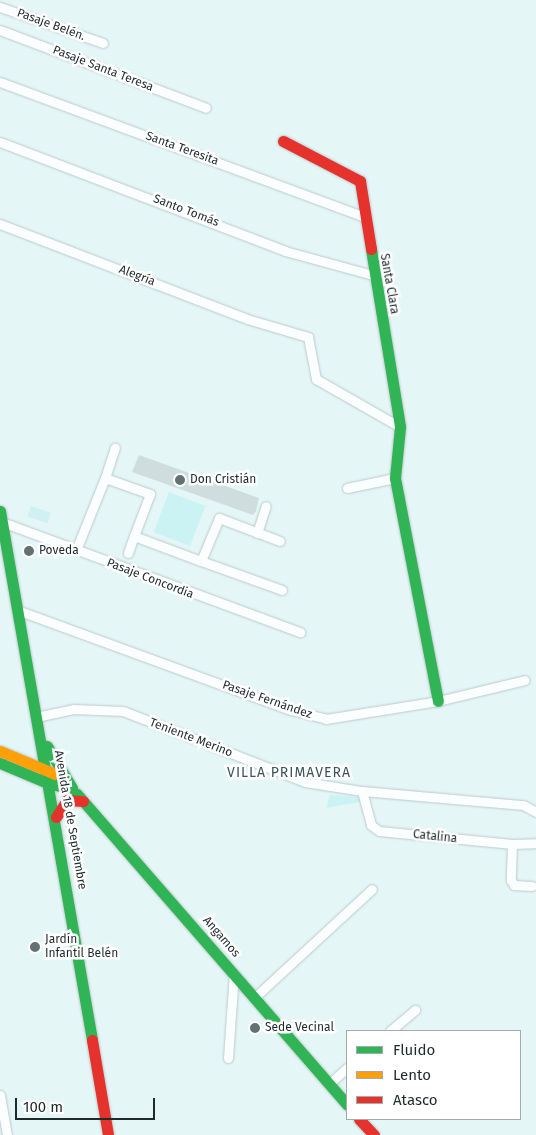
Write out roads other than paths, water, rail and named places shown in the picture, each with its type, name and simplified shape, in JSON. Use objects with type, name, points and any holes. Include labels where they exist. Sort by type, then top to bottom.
[{"type":"street","name":"Pasaje Belén.","points":[[0,7],[103,44]]},
{"type":"street","name":"Pasaje Santa Teresa","points":[[0,30],[206,108]]},
{"type":"street","name":"Santa Teresita","points":[[0,82],[364,217]]},
{"type":"street","name":"Santa Clara","points":[[283,141],[360,181],[373,275],[400,427],[395,478],[438,701]]},
{"type":"street","name":"Santo Tomás","points":[[0,142],[285,251],[373,275]]},
{"type":"street","name":"Alegría","points":[[0,224],[247,319],[274,325],[308,337],[316,379],[400,427]]},
{"type":"street","points":[[76,550],[115,448]]},
{"type":"street","points":[[105,478],[150,494],[128,553]]},
{"type":"street","points":[[347,488],[395,478]]},
{"type":"street","points":[[257,533],[266,506]]},
{"type":"street","name":"Pasaje Concordia","points":[[1,516],[76,550],[300,632]]},
{"type":"street","name":"Avenida 18 de Septiembre","points":[[1,516],[36,717],[48,770],[108,1135]]},
{"type":"street","points":[[201,560],[218,518],[280,541]]},
{"type":"street","points":[[134,536],[282,590]]},
{"type":"street","name":"Pasaje Fernández","points":[[18,610],[312,717],[338,718],[438,701],[525,680]]},
{"type":"street","name":"Teniente Merino","points":[[36,717],[73,709],[123,711],[306,782],[362,791],[523,805],[536,812]]},
{"type":"street","points":[[40,735],[72,788]]},
{"type":"street","name":"Angamos","points":[[0,751],[48,770],[72,788],[346,1104]]},
{"type":"street","points":[[0,764],[50,784],[72,788]]},
{"type":"street","name":"Catalina","points":[[362,791],[371,825],[379,831],[512,844],[536,842]]},
{"type":"street","points":[[56,817],[66,800],[83,801]]},
{"type":"street","points":[[512,844],[511,880],[514,885],[532,886]]},
{"type":"street","points":[[255,998],[372,889]]},
{"type":"street","points":[[228,1058],[234,973]]},
{"type":"street","points":[[391,1030],[415,1010]]},
{"type":"street","points":[[329,1084],[346,1069]]},
{"type":"street","points":[[0,1095],[3,1126],[7,1135]]},
{"type":"street","points":[[360,1120],[370,1133]]},
{"type":"place","name":"Don Cristián","points":[[180,480]]},
{"type":"place","name":"Poveda","points":[[29,551]]},
{"type":"place","name":"Jardín Infantil Belén","points":[[35,947]]},
{"type":"place","name":"Sede Vecinal","points":[[255,1028]]},
{"type":"district","name":"VILLA PRIMAVERA","points":[[289,773]]}]
